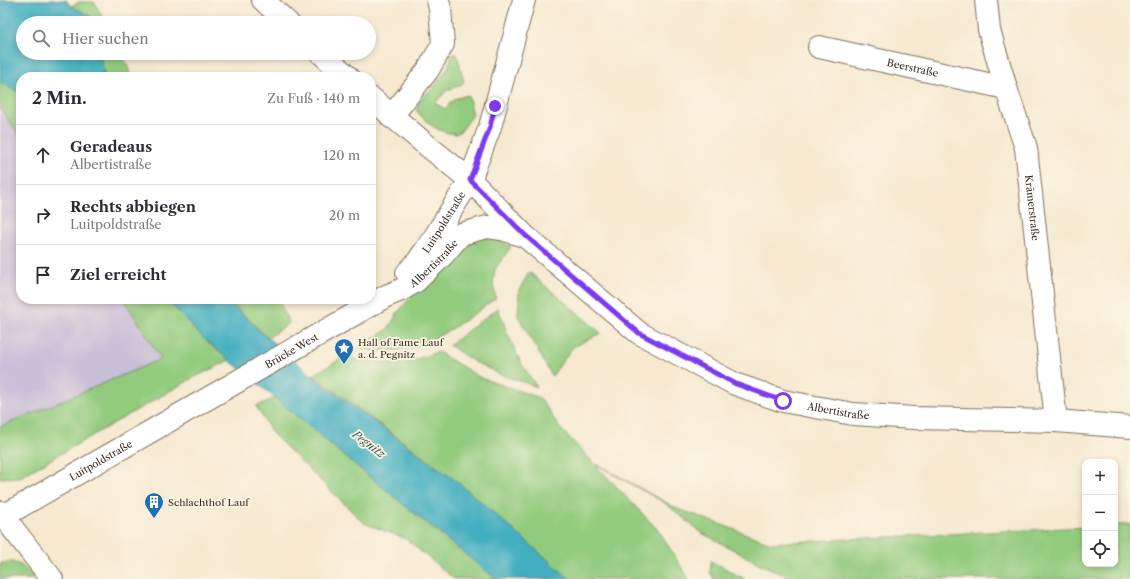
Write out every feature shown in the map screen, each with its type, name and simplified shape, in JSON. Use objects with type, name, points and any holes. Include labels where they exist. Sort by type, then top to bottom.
[{"type":"main road","points":[[263,0],[280,16]]},
{"type":"main road","points":[[391,116],[428,70],[442,44],[438,0]]},
{"type":"main road","name":"Luitpoldstraße","points":[[386,296],[418,262],[470,180],[490,127],[524,0]]},
{"type":"main road","name":"Krämerstraße","points":[[986,0],[990,30],[1006,88],[1026,148],[1056,421]]},
{"type":"main road","name":"Beerstraße","points":[[819,47],[1006,88]]},
{"type":"main road","points":[[329,60],[342,72]]},
{"type":"main road","name":"Albertistraße","points":[[376,102],[470,180],[526,236],[639,333],[736,384],[783,401],[853,414],[914,418],[1056,421],[1130,428]]},
{"type":"main road","name":"Albertistraße","points":[[386,296],[401,290],[416,281],[443,256],[462,234],[487,227],[502,229],[526,236]]},
{"type":"main road","name":"Brücke West","points":[[376,302],[386,296]]},
{"type":"main road","name":"Brücke West","points":[[197,404],[372,304]]},
{"type":"main road","name":"Luitpoldstraße","points":[[1,517],[197,404]]},
{"type":"main road","points":[[1,517],[52,579]]},
{"type":"shaded area","points":[[0,108],[16,130],[16,304],[127,304],[161,359],[0,427]]},
{"type":"green space","points":[[79,2],[94,2],[102,16],[90,16],[71,6]]},
{"type":"green space","points":[[452,54],[457,54],[464,82],[459,86],[447,90],[435,103],[445,109],[454,99],[468,95],[473,115],[462,130],[456,134],[439,130],[417,112],[417,106],[423,97],[434,87],[448,68]]},
{"type":"green space","points":[[101,60],[125,60],[131,72],[104,72]]},
{"type":"green space","points":[[0,83],[16,91],[16,130],[0,108]]},
{"type":"green space","points":[[482,238],[497,239],[511,247],[495,269],[493,284],[496,298],[450,330],[425,343],[393,351],[358,348],[388,329],[398,312],[413,295],[465,244]]},
{"type":"green space","points":[[529,272],[601,333],[573,347],[552,376],[518,316],[519,290]]},
{"type":"green space","points":[[127,304],[171,304],[205,340],[230,360],[191,379],[20,477],[0,478],[0,427],[161,359]]},
{"type":"green space","points":[[232,304],[280,304],[289,323],[268,338]]},
{"type":"green space","points":[[498,308],[521,363],[537,387],[499,374],[473,361],[449,345]]},
{"type":"green space","points":[[438,352],[481,378],[540,398],[560,428],[659,531],[689,579],[570,579],[460,484],[313,375],[347,355],[360,361],[404,363]]},
{"type":"green space","points":[[276,398],[371,478],[496,579],[454,579],[406,539],[364,523],[272,433],[256,406]]},
{"type":"green space","points":[[596,464],[676,508],[771,543],[1082,527],[1082,567],[1118,567],[1118,525],[1130,524],[1130,579],[793,579],[754,561],[702,533],[665,503]]},
{"type":"green space","points":[[9,561],[21,565],[36,579],[0,579],[0,564]]},
{"type":"green space","points":[[711,561],[745,579],[714,579],[710,572]]},
{"type":"water","points":[[0,0],[66,0],[71,6],[90,16],[16,16],[16,60],[101,60],[104,72],[16,72],[16,91],[0,83]]},
{"type":"water","name":"Pegnitz","points":[[171,304],[232,304],[261,332],[320,382],[460,484],[570,579],[496,579],[371,478],[205,340]]},
{"type":"place","name":"Hall of Fame Lauf a. d. Pegnitz","points":[[344,365]]},
{"type":"place","name":"Schlachthof Lauf","points":[[154,519]]},
{"type":"route","points":[[495,106],[490,127],[470,180],[526,236],[639,333],[682,357],[736,384],[783,401]]}]
